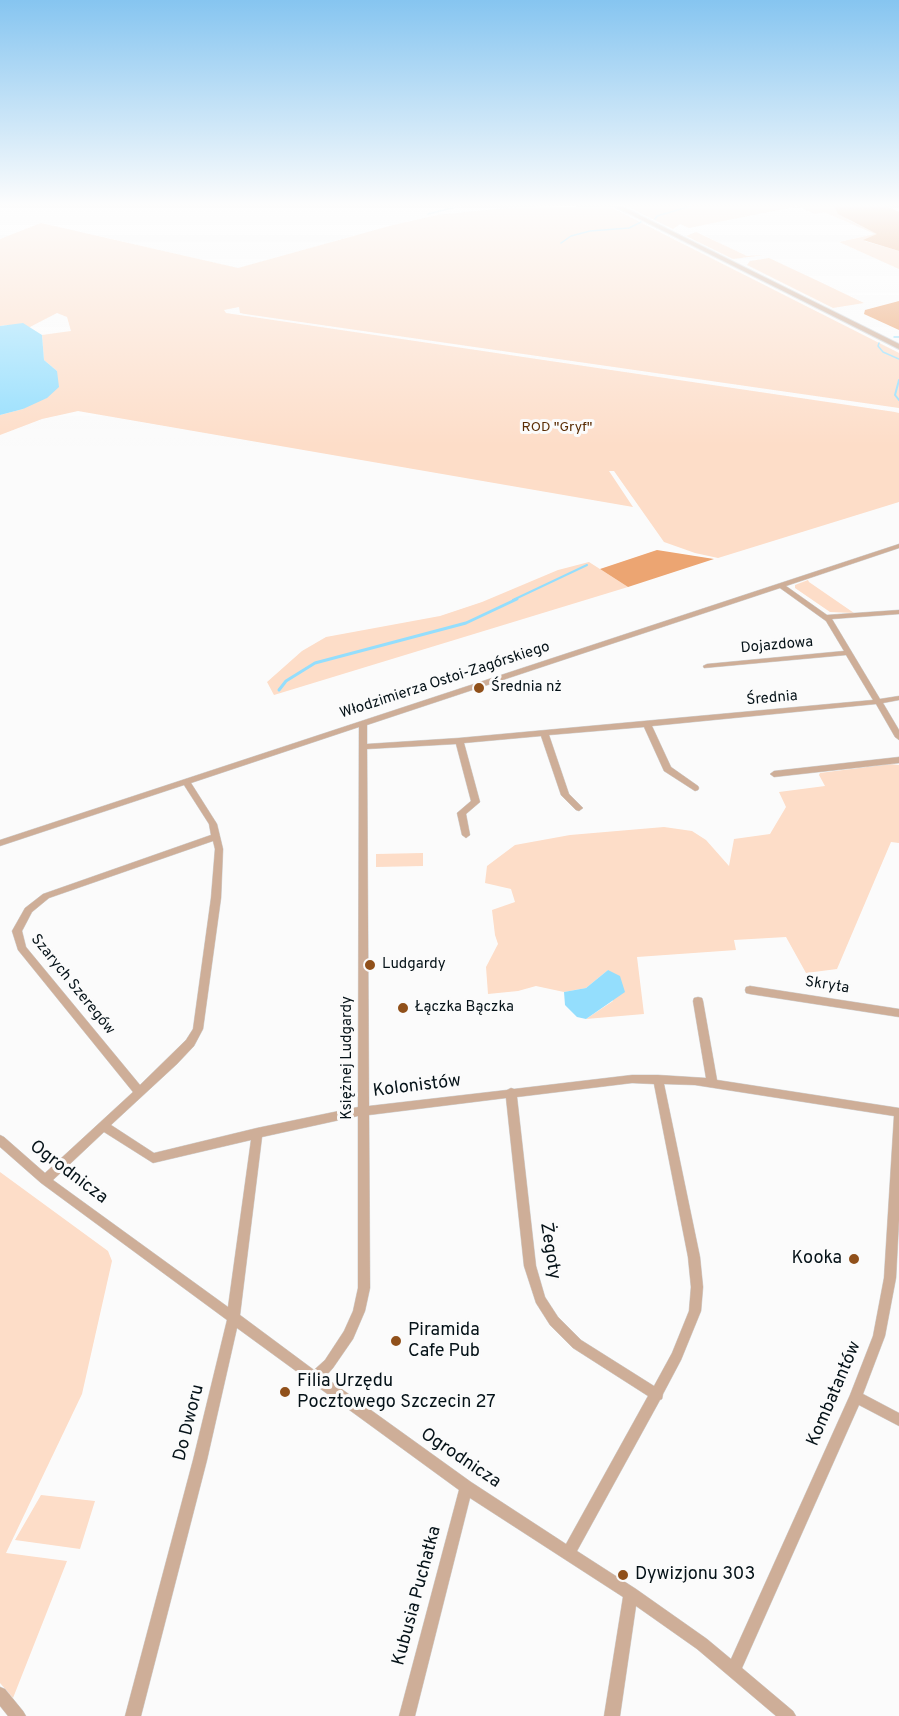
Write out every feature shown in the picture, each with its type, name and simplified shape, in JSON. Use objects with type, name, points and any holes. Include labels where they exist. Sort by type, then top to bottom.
[{"type":"street","points":[[778,286],[899,346]]},
{"type":"street","name":"Włodzimierza Ostoi-Zagórskiego","points":[[0,843],[899,546]]},
{"type":"street","name":"Dojazdowa","points":[[781,585],[826,617],[899,737]]},
{"type":"street","points":[[826,617],[899,612]]},
{"type":"street","name":"Dojazdowa","points":[[707,666],[849,653]]},
{"type":"street","name":"Średnia","points":[[362,747],[459,741],[899,699]]},
{"type":"street","name":"Księżnej Ludgardy","points":[[315,1378],[329,1364],[349,1335],[362,1299],[363,723]]},
{"type":"street","points":[[647,724],[668,769],[695,788]]},
{"type":"street","points":[[544,733],[565,795],[579,808]]},
{"type":"street","points":[[459,741],[476,802],[461,813],[466,835]]},
{"type":"street","points":[[774,774],[899,760]]},
{"type":"street","points":[[45,1180],[140,1093],[182,1051],[198,1029],[216,898],[219,856],[217,836],[208,815],[185,781]]},
{"type":"street","name":"Szarych Szeregów","points":[[140,1093],[21,948],[16,936],[18,925],[28,910],[46,896],[217,836]]},
{"type":"street","name":"Skryta","points":[[750,990],[899,1013]]},
{"type":"street","points":[[698,1001],[712,1083]]},
{"type":"street","points":[[569,1552],[657,1395],[691,1324],[697,1287],[694,1257],[658,1079]]},
{"type":"street","name":"Kolonistów","points":[[104,1126],[153,1158],[363,1110],[599,1081],[658,1079],[712,1083],[899,1113]]},
{"type":"street","name":"Żegoty","points":[[512,1092],[530,1266],[540,1299],[554,1321],[577,1344],[657,1395]]},
{"type":"street","name":"Kombatantów","points":[[734,1670],[856,1397],[879,1336],[888,1294],[899,1113]]},
{"type":"street","name":"Do Dworu","points":[[132,1716],[197,1471],[233,1319],[257,1133]]},
{"type":"street","name":"Ogrodnicza","points":[[0,1140],[45,1180],[466,1487],[569,1552],[702,1644],[788,1716]]},
{"type":"street","points":[[856,1397],[899,1420]]},
{"type":"street","name":"Kubusia Puchatka","points":[[407,1716],[466,1487]]},
{"type":"street","points":[[612,1716],[631,1594]]},
{"type":"street","points":[[0,1694],[18,1716]]},
{"type":"green space","name":"ROD \"Gryf\"","points":[[0,286],[767,286],[899,353],[899,408],[245,314],[240,313],[239,307],[224,310],[226,313],[899,413],[899,502],[718,558],[664,542],[614,471],[609,471],[633,507],[78,411],[42,419],[0,435],[0,415],[23,409],[57,371],[44,360],[42,335],[71,331],[67,317],[57,313],[28,328],[0,326]]},
{"type":"green space","points":[[789,286],[828,286],[864,303],[833,308]]},
{"type":"green space","points":[[589,562],[628,587],[274,695],[267,682],[302,651],[326,637],[440,616],[482,602],[558,570]]},
{"type":"green space","points":[[808,580],[854,613],[830,612],[795,588],[795,585]]},
{"type":"green space","points":[[890,764],[899,765],[899,843],[891,842],[837,969],[806,973],[786,937],[734,940],[736,950],[637,957],[644,1014],[586,1019],[613,1001],[608,970],[586,988],[564,992],[536,986],[518,991],[488,994],[486,967],[498,944],[492,910],[515,902],[511,889],[485,883],[487,866],[515,845],[570,835],[664,827],[692,831],[706,840],[729,866],[734,839],[770,834],[786,807],[779,792],[825,786],[820,773]]},
{"type":"green space","points":[[423,853],[423,866],[376,867],[376,854]]},
{"type":"green space","points":[[0,1172],[108,1251],[112,1261],[82,1394],[6,1553],[67,1561],[13,1698],[0,1683]]},
{"type":"green space","points":[[41,1495],[95,1501],[80,1549],[15,1540]]},
{"type":"shaded area","points":[[899,301],[899,330],[864,314],[865,310]]},
{"type":"shaded area","points":[[657,550],[714,559],[628,587],[600,569]]},
{"type":"water","points":[[23,323],[42,335],[44,360],[57,371],[59,387],[47,398],[23,409],[0,415],[0,326]]},
{"type":"water","points":[[608,970],[620,976],[625,992],[586,1019],[577,1017],[565,1005],[564,992],[586,988]]},
{"type":"waterway","points":[[894,337],[899,337]]},
{"type":"waterway","points":[[879,343],[878,346],[883,352],[899,359]]},
{"type":"waterway","points":[[899,380],[895,395],[899,400]]},
{"type":"waterway","points":[[513,600],[587,565]]},
{"type":"waterway","points":[[279,690],[286,681],[315,663],[466,623],[517,599]]},
{"type":"place","name":"Średnia nż","points":[[479,688]]},
{"type":"place","name":"Ludgardy","points":[[370,965]]},
{"type":"place","name":"Łączka Bączka","points":[[403,1008]]},
{"type":"place","name":"Kooka","points":[[854,1259]]},
{"type":"place","name":"Piramida Cafe Pub","points":[[396,1341]]},
{"type":"place","name":"Filia Urzędu Pocztowego Szczecin 27","points":[[285,1392]]},
{"type":"place","name":"Dywizjonu 303","points":[[623,1575]]}]
